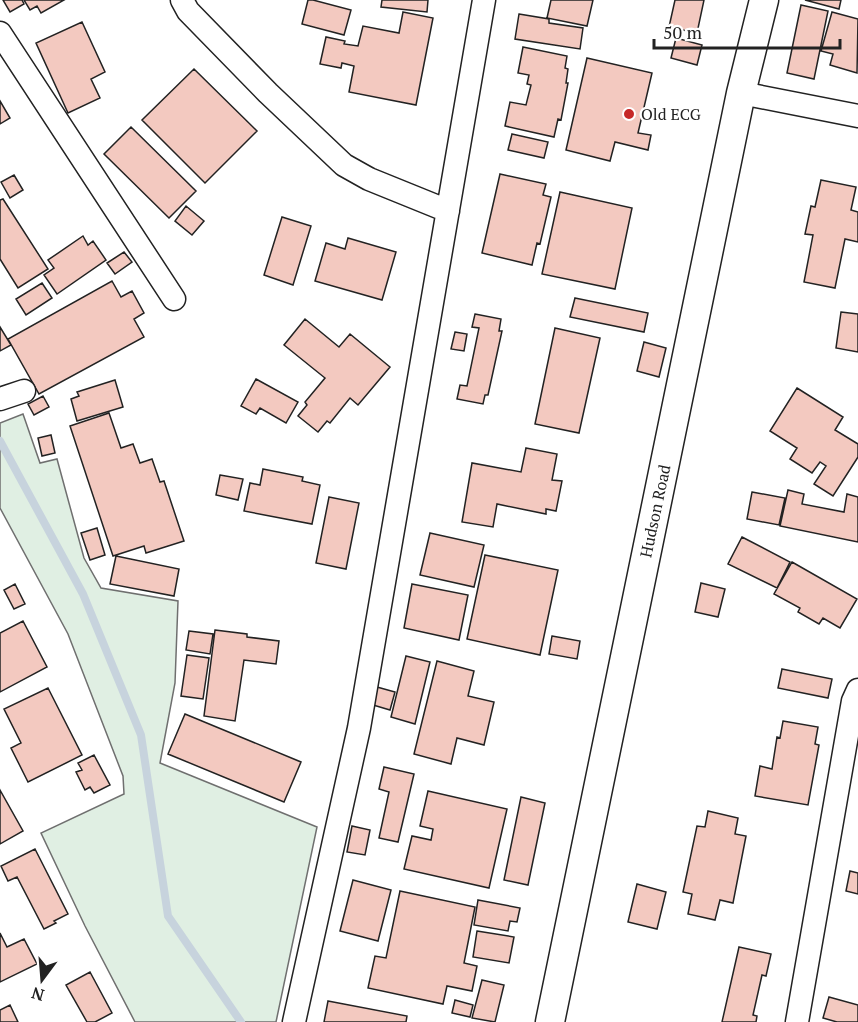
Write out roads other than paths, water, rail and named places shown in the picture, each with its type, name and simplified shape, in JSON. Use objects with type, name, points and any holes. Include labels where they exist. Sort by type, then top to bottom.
[{"type":"street","points":[[182,0],[188,11],[268,93],[344,165],[369,179],[448,212]]},
{"type":"street","points":[[294,1022],[359,728],[484,0]]},
{"type":"street","name":"Hudson Road","points":[[550,1022],[741,93],[764,0]]},
{"type":"street","points":[[0,33],[174,299]]},
{"type":"street","points":[[741,93],[858,116]]},
{"type":"street","points":[[0,399],[24,391]]},
{"type":"street","points":[[797,1022],[853,701],[858,690]]},
{"type":"waterway","points":[[0,441],[83,594],[141,735],[168,916],[241,1022]]},
{"type":"place","name":"Old ECG","points":[[629,114]]}]
